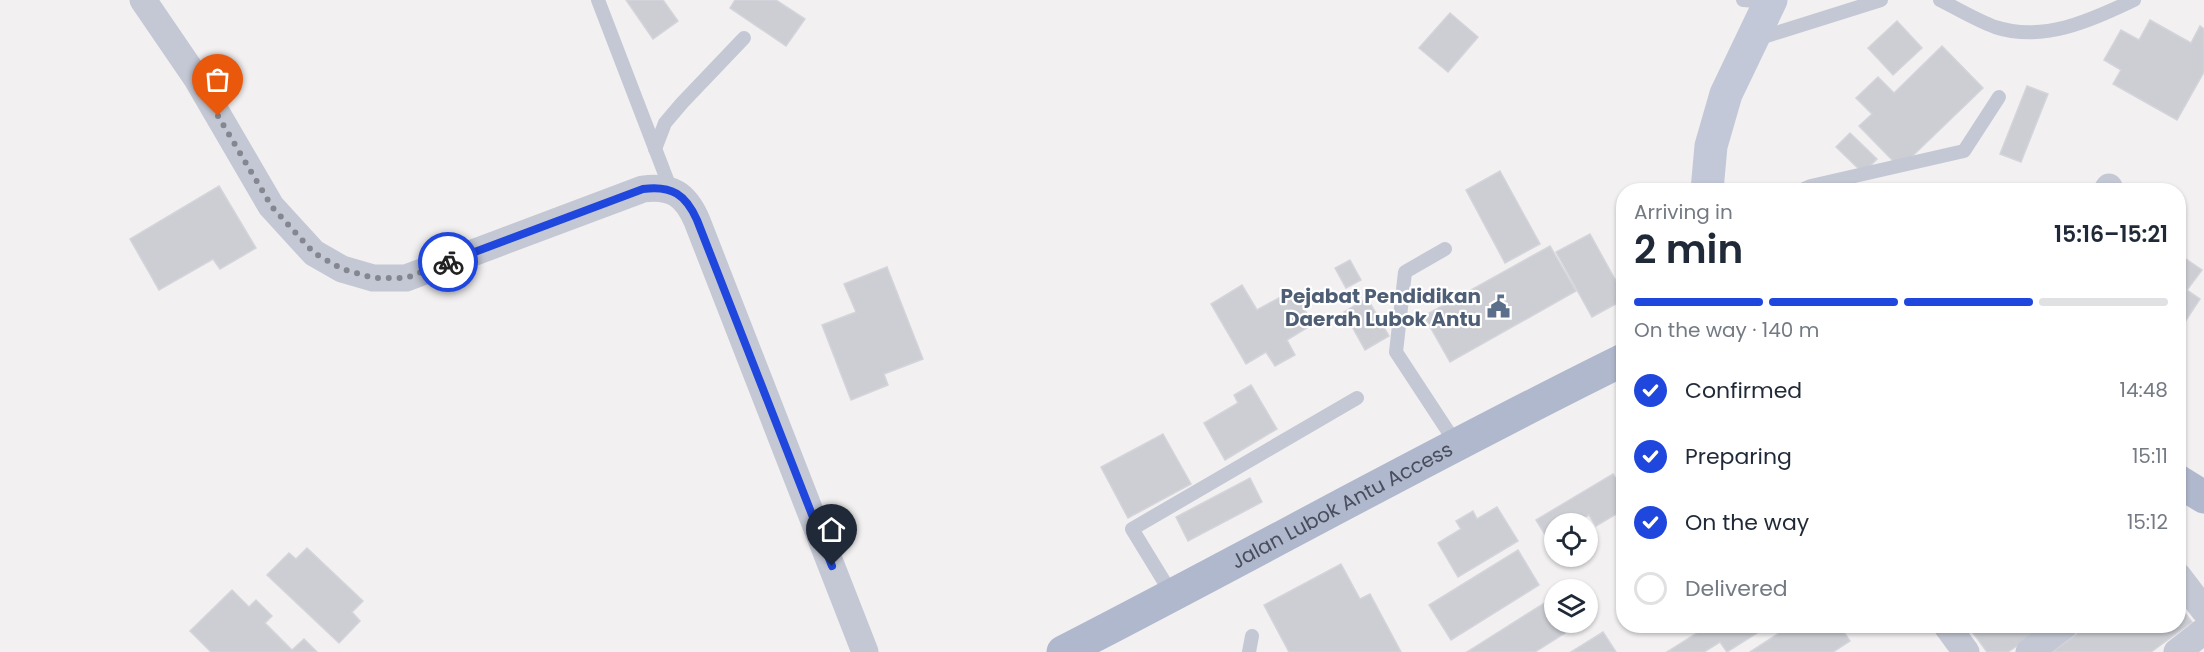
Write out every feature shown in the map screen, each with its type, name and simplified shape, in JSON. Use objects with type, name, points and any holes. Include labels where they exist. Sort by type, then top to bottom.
[{"type":"main road","points":[[1708,183],[1711,146],[1726,94],[1752,41],[1761,1]]},
{"type":"main road","name":"Jalan Lubok Antu Access","points":[[1063,652],[1536,403],[1616,363]]},
{"type":"main road","points":[[2186,486],[2204,496]]},
{"type":"street","points":[[143,0],[197,80],[272,207],[314,253],[342,269],[373,278],[406,278],[643,189],[671,190],[683,197],[692,208],[697,220],[865,652]]},
{"type":"street","points":[[2186,586],[2204,610]]},
{"type":"street","points":[[2177,652],[2204,631]]},
{"type":"street","points":[[1952,633],[1966,652]]},
{"type":"street","points":[[2029,652],[2055,633]]},
{"type":"lane","points":[[598,0],[671,190]]},
{"type":"lane","points":[[1752,41],[1881,0]]},
{"type":"lane","points":[[1940,0],[1996,27],[2029,32],[2063,29],[2095,18],[2134,0]]},
{"type":"lane","points":[[655,149],[665,123],[744,38]]},
{"type":"lane","points":[[1824,183],[1964,151],[1999,97]]},
{"type":"lane","points":[[1445,249],[1405,272],[1395,352],[1457,445]]},
{"type":"lane","points":[[1173,596],[1132,529],[1357,398]]},
{"type":"lane","points":[[1249,652],[1252,636]]},
{"type":"building","points":[[626,0],[663,0],[678,21],[653,39]]},
{"type":"building","points":[[735,0],[776,0],[805,19],[786,46],[730,8]]},
{"type":"building","points":[[1450,13],[1478,37],[1448,72],[1419,48]]},
{"type":"building","points":[[2150,20],[2191,43],[2200,26],[2204,29],[2204,72],[2177,120],[2113,84],[2121,70],[2104,60],[2121,30],[2139,40]]},
{"type":"building","points":[[1897,21],[1922,48],[1893,75],[1868,48]]},
{"type":"building","points":[[1942,46],[1983,88],[1900,168],[1859,126],[1872,114],[1856,98],[1878,77],[1894,93]]},
{"type":"building","points":[[2027,86],[2048,94],[2021,162],[2000,154]]},
{"type":"building","points":[[1850,133],[1877,159],[1863,173],[1836,147]]},
{"type":"building","points":[[1500,171],[1540,244],[1505,263],[1466,190]]},
{"type":"building","points":[[219,186],[256,248],[220,269],[213,259],[159,290],[130,239]]},
{"type":"building","points":[[1590,234],[1616,281],[1616,304],[1592,317],[1556,252]]},
{"type":"building","points":[[1550,246],[1576,291],[1450,362],[1424,316]]},
{"type":"building","points":[[2186,259],[2202,270],[2187,290],[2200,299],[2186,320]]},
{"type":"building","points":[[1350,260],[1361,280],[1346,288],[1335,268]]},
{"type":"building","points":[[887,267],[923,359],[884,374],[888,385],[851,400],[822,325],[856,312],[844,284]]},
{"type":"building","points":[[1242,285],[1257,310],[1293,290],[1313,324],[1287,340],[1295,355],[1275,366],[1266,352],[1246,364],[1211,304]]},
{"type":"building","points":[[1367,298],[1389,336],[1365,350],[1344,312]]},
{"type":"building","points":[[1251,385],[1277,429],[1225,460],[1204,423],[1238,403],[1234,395]]},
{"type":"building","points":[[1163,434],[1191,484],[1128,518],[1101,467]]},
{"type":"building","points":[[1613,474],[1616,479],[1616,514],[1598,525],[1598,513],[1548,513]]},
{"type":"building","points":[[1250,478],[1262,502],[1188,541],[1176,517]]},
{"type":"building","points":[[1497,507],[1518,541],[1458,577],[1438,543],[1461,529],[1456,521],[1473,511],[1477,519]]},
{"type":"building","points":[[1544,515],[1544,533],[1536,520]]},
{"type":"building","points":[[307,548],[363,601],[352,612],[360,621],[339,643],[267,575],[289,553],[296,559]]},
{"type":"building","points":[[1518,550],[1539,585],[1451,640],[1429,605]]},
{"type":"building","points":[[1341,564],[1360,599],[1370,594],[1401,652],[1289,652],[1264,605]]},
{"type":"building","points":[[232,590],[249,607],[256,600],[272,616],[265,623],[292,650],[304,639],[317,652],[211,652],[190,631]]},
{"type":"building","points":[[1544,603],[1544,633],[1565,633],[1535,652],[1467,652]]},
{"type":"building","points":[[2186,614],[2192,622],[2186,626]]},
{"type":"building","points":[[1603,632],[1616,652],[1571,652]]},
{"type":"building","points":[[1697,633],[1757,633],[1727,652],[1720,642],[1704,652],[1667,652]]},
{"type":"building","points":[[1779,633],[1845,633],[1850,641],[1833,652],[1750,652]]},
{"type":"building","points":[[1973,633],[2036,633],[2008,652],[1987,652]]},
{"type":"building","points":[[2078,633],[2177,633],[2151,652],[2052,652]]},
{"type":"way so far","points":[[218,116],[272,207],[314,253],[342,269],[373,278],[406,278],[448,262]]},
{"type":"place","name":"Pejabat Pendidikan Daerah Lubok Antu","points":[[1499,307]]},
{"type":"route","points":[[448,262],[643,189],[671,190],[683,197],[692,208],[697,220],[832,566]]}]
